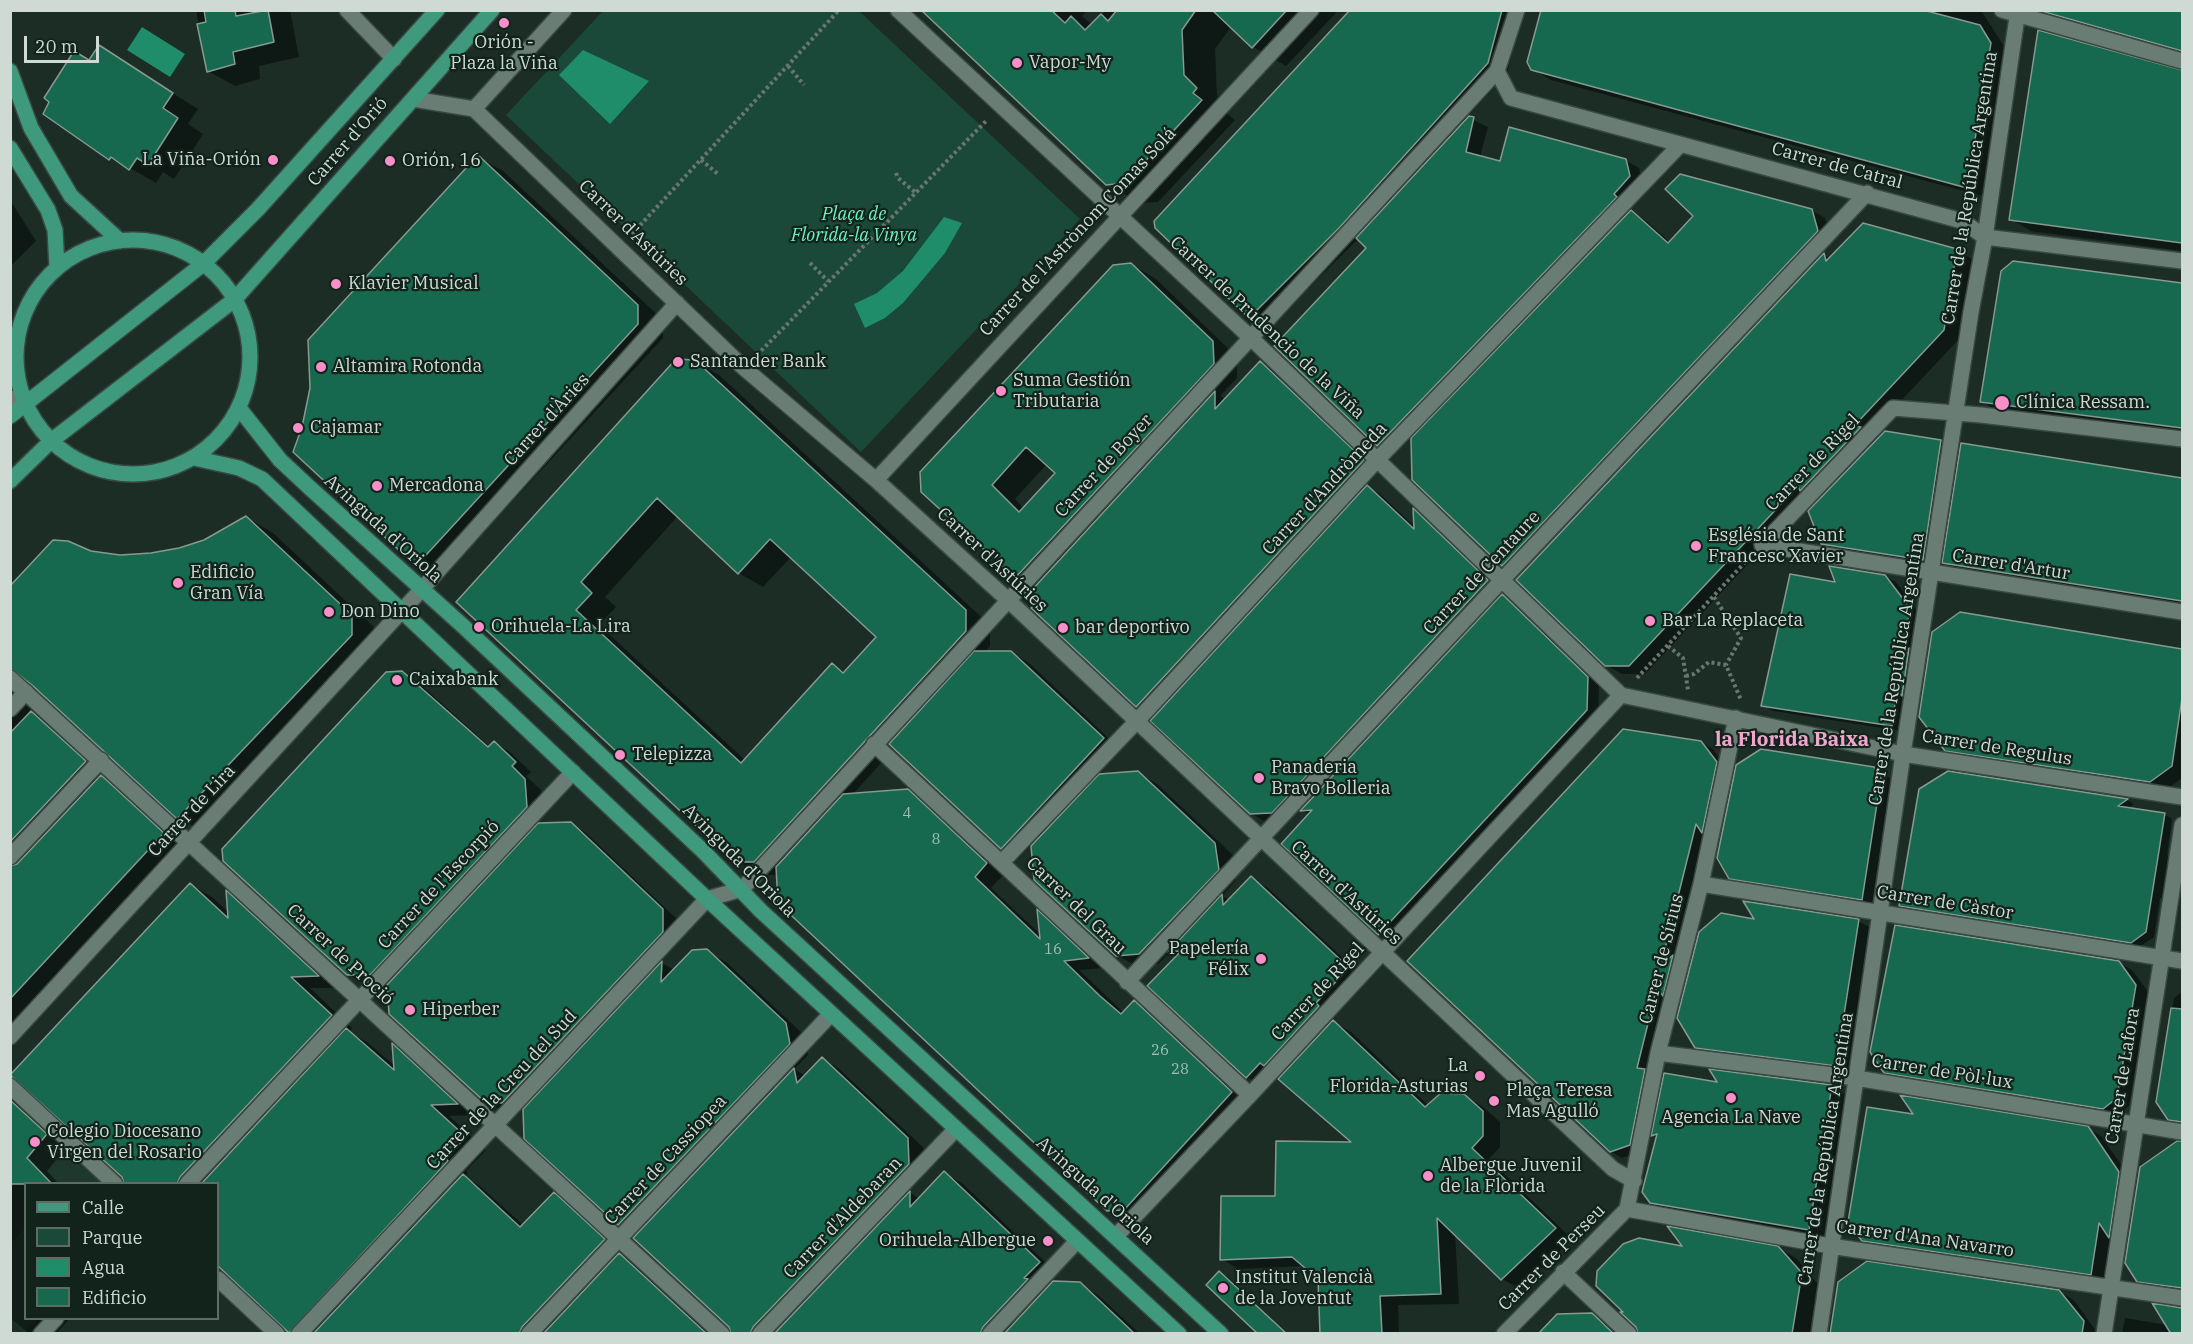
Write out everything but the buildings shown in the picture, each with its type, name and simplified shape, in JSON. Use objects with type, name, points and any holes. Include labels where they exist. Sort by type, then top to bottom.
[{"type":"main road","name":"Carrer d'Orió","points":[[10,416],[18,400],[202,264],[258,209],[437,10]]},
{"type":"main road","name":"Carrer d'Orió","points":[[10,481],[51,441],[234,300],[492,10]]},
{"type":"main road","points":[[10,70],[31,128],[71,196],[120,241]]},
{"type":"main road","points":[[10,148],[48,210],[55,230],[57,268]]},
{"type":"main road","points":[[120,241],[163,244],[184,252],[202,264],[220,280],[234,300],[248,335],[249,372],[239,408],[220,436],[194,458],[154,472],[119,474],[94,468],[71,457],[51,441],[18,400],[16,354],[19,330],[27,307],[40,286],[57,268],[86,250],[120,241]]},
{"type":"main road","name":"Avinguda d'Oriola","points":[[239,408],[280,460],[480,642],[742,890],[760,911],[1221,1334]]},
{"type":"main road","points":[[194,458],[239,468],[262,478],[707,899],[1179,1334]]},
{"type":"street","points":[[347,10],[394,59]]},
{"type":"street","points":[[412,99],[474,109],[564,10]]},
{"type":"street","points":[[898,10],[1119,216]]},
{"type":"street","name":"Carrer de l'Astrònom Comas Solá","points":[[876,480],[1311,10]]},
{"type":"street","points":[[1497,71],[1517,10]]},
{"type":"street","points":[[2002,10],[2182,61]]},
{"type":"street","name":"Carrer de la República Argentina","points":[[1818,1334],[1882,913],[1903,754],[2018,13]]},
{"type":"street","name":"Carrer de Catral","points":[[1497,71],[1511,98],[1962,221],[1985,237],[2182,261]]},
{"type":"street","name":"Carrer de Boyer","points":[[742,890],[874,744],[1497,71]]},
{"type":"street","name":"Carrer d'Astúries","points":[[474,109],[744,368],[876,480],[1008,600],[1259,839],[1612,1169],[1634,1181]]},
{"type":"street","name":"Carrer d'Andròmeda","points":[[1002,862],[1136,722],[1378,459],[1680,145]]},
{"type":"street","name":"Carrer de Centaure","points":[[1127,982],[1867,194]]},
{"type":"street","name":"Carrer de Prudencio de la Viña","points":[[1119,216],[1250,337],[1622,695]]},
{"type":"street","name":"Carrer d'Àries","points":[[402,611],[677,303]]},
{"type":"street","points":[[10,411],[18,400]]},
{"type":"street","name":"Carrer de Rigel","points":[[1762,545],[1893,408],[1956,413]]},
{"type":"street","points":[[1956,413],[2182,439]]},
{"type":"street","name":"Carrer d'Artur","points":[[1762,545],[2182,612]]},
{"type":"street","name":"Carrer de Lira","points":[[10,1037],[402,611]]},
{"type":"street","name":"Carrer de Proció","points":[[10,678],[190,841],[722,1334]]},
{"type":"street","points":[[10,708],[27,692]]},
{"type":"street","name":"Carrer de Rigel","points":[[1116,1236],[1622,695]]},
{"type":"street","name":"Carrer de Regulus","points":[[1622,695],[1903,754],[2182,796]]},
{"type":"street","name":"Carrer de Sírius","points":[[1627,1209],[1658,1053],[1743,720]]},
{"type":"street","name":"Carrer del Grau","points":[[874,744],[1250,1095]]},
{"type":"street","points":[[10,857],[101,760]]},
{"type":"street","name":"Carrer de l'Escorpió","points":[[189,1182],[573,772]]},
{"type":"street","name":"Carrer de Lafora","points":[[2104,1334],[2182,825]]},
{"type":"street","name":"Carrer de Càstor","points":[[1701,884],[2182,961]]},
{"type":"street","points":[[707,899],[742,890]]},
{"type":"street","name":"Carrer de la Creu del Sud","points":[[299,1334],[498,1125],[707,899]]},
{"type":"street","name":"Carrer de Cassiopea","points":[[530,1334],[831,1014]]},
{"type":"street","name":"Carrer de Pòl·lux","points":[[1658,1053],[1856,1078],[2182,1132]]},
{"type":"street","points":[[10,1086],[113,1182]]},
{"type":"street","name":"Carrer d'Aldebaran","points":[[759,1334],[955,1130]]},
{"type":"street","name":"Carrer d'Ana Navarro","points":[[1627,1209],[1830,1246],[2111,1285],[2182,1298]]},
{"type":"street","name":"Carrer de Perseu","points":[[1504,1334],[1627,1209]]},
{"type":"street","points":[[990,1334],[1077,1241]]},
{"type":"street","points":[[1563,1272],[1629,1334]]},
{"type":"street","points":[[219,1280],[277,1334]]},
{"type":"street","points":[[41,1334],[54,1320]]},
{"type":"path","points":[[620,248],[839,10]]},
{"type":"path","points":[[788,66],[804,85]]},
{"type":"path","points":[[744,368],[1000,106]]},
{"type":"path","points":[[701,160],[718,174]]},
{"type":"path","points":[[896,173],[898,178],[915,192]]},
{"type":"path","points":[[810,263],[828,281]]},
{"type":"path","points":[[1622,695],[1762,545]]},
{"type":"path","points":[[1714,596],[1741,638],[1726,665],[1743,720]]},
{"type":"path","points":[[1668,645],[1683,658],[1690,709]]},
{"type":"path","points":[[1686,676],[1694,674],[1709,662],[1726,665]]},
{"type":"shaded area","name":"Colegio Diocesano Virgen del Rosario","points":[[10,1097],[103,1182],[46,1182],[11,1153]]},
{"type":"shaded area","points":[[24,1229],[24,1320],[37,1320],[25,1332],[11,1320],[10,1244]]},
{"type":"green space","name":"Plaça de Florida-la Vinya","points":[[603,11],[859,11],[1080,219],[861,452],[506,115]]},
{"type":"water","points":[[142,27],[185,54],[170,77],[127,50]]},
{"type":"water","points":[[583,50],[649,81],[610,124],[559,75]]},
{"type":"water","points":[[944,217],[962,223],[945,253],[903,303],[885,318],[865,328],[854,304],[877,293],[903,271]]},
{"type":"place","name":"Orión - Plaza la Viña","points":[[504,23]]},
{"type":"place","name":"Vapor-My","points":[[1017,63]]},
{"type":"place","name":"La Viña-Orión","points":[[273,160]]},
{"type":"place","name":"Orión, 16","points":[[390,161]]},
{"type":"place","name":"Klavier Musical","points":[[336,284]]},
{"type":"place","name":"Santander Bank","points":[[678,362]]},
{"type":"place","name":"Altamira Rotonda","points":[[321,367]]},
{"type":"place","name":"Suma Gestión Tributaria","points":[[1001,391]]},
{"type":"place","name":"Clínica Ressam.","points":[[2002,403]]},
{"type":"place","name":"Cajamar","points":[[298,428]]},
{"type":"place","name":"Mercadona","points":[[377,486]]},
{"type":"place","name":"Església de Sant Francesc Xavier","points":[[1696,546]]},
{"type":"place","name":"Edificio Gran Vía","points":[[178,583]]},
{"type":"place","name":"Don Dino","points":[[329,612]]},
{"type":"place","name":"Bar La Replaceta","points":[[1650,621]]},
{"type":"place","name":"Orihuela-La Lira","points":[[479,627]]},
{"type":"place","name":"bar deportivo","points":[[1063,628]]},
{"type":"place","name":"Caixabank","points":[[397,680]]},
{"type":"place","name":"Telepizza","points":[[620,755]]},
{"type":"place","name":"Panaderia Bravo Bolleria","points":[[1259,778]]},
{"type":"place","name":"Papelería Félix","points":[[1261,959]]},
{"type":"place","name":"Hiperber","points":[[410,1010]]},
{"type":"place","name":"La Florida-Asturias","points":[[1480,1076]]},
{"type":"place","name":"Agencia La Nave","points":[[1731,1098]]},
{"type":"place","name":"Plaça Teresa Mas Agulló","points":[[1494,1101]]},
{"type":"place","name":"Colegio Diocesano Virgen del Rosario","points":[[35,1142]]},
{"type":"place","name":"Albergue Juvenil de la Florida","points":[[1428,1176]]},
{"type":"place","name":"Orihuela-Albergue","points":[[1048,1241]]},
{"type":"place","name":"Institut Valencià de la Joventut","points":[[1223,1288]]},
{"type":"district","name":"la Florida Baixa","points":[[1792,740]]}]
